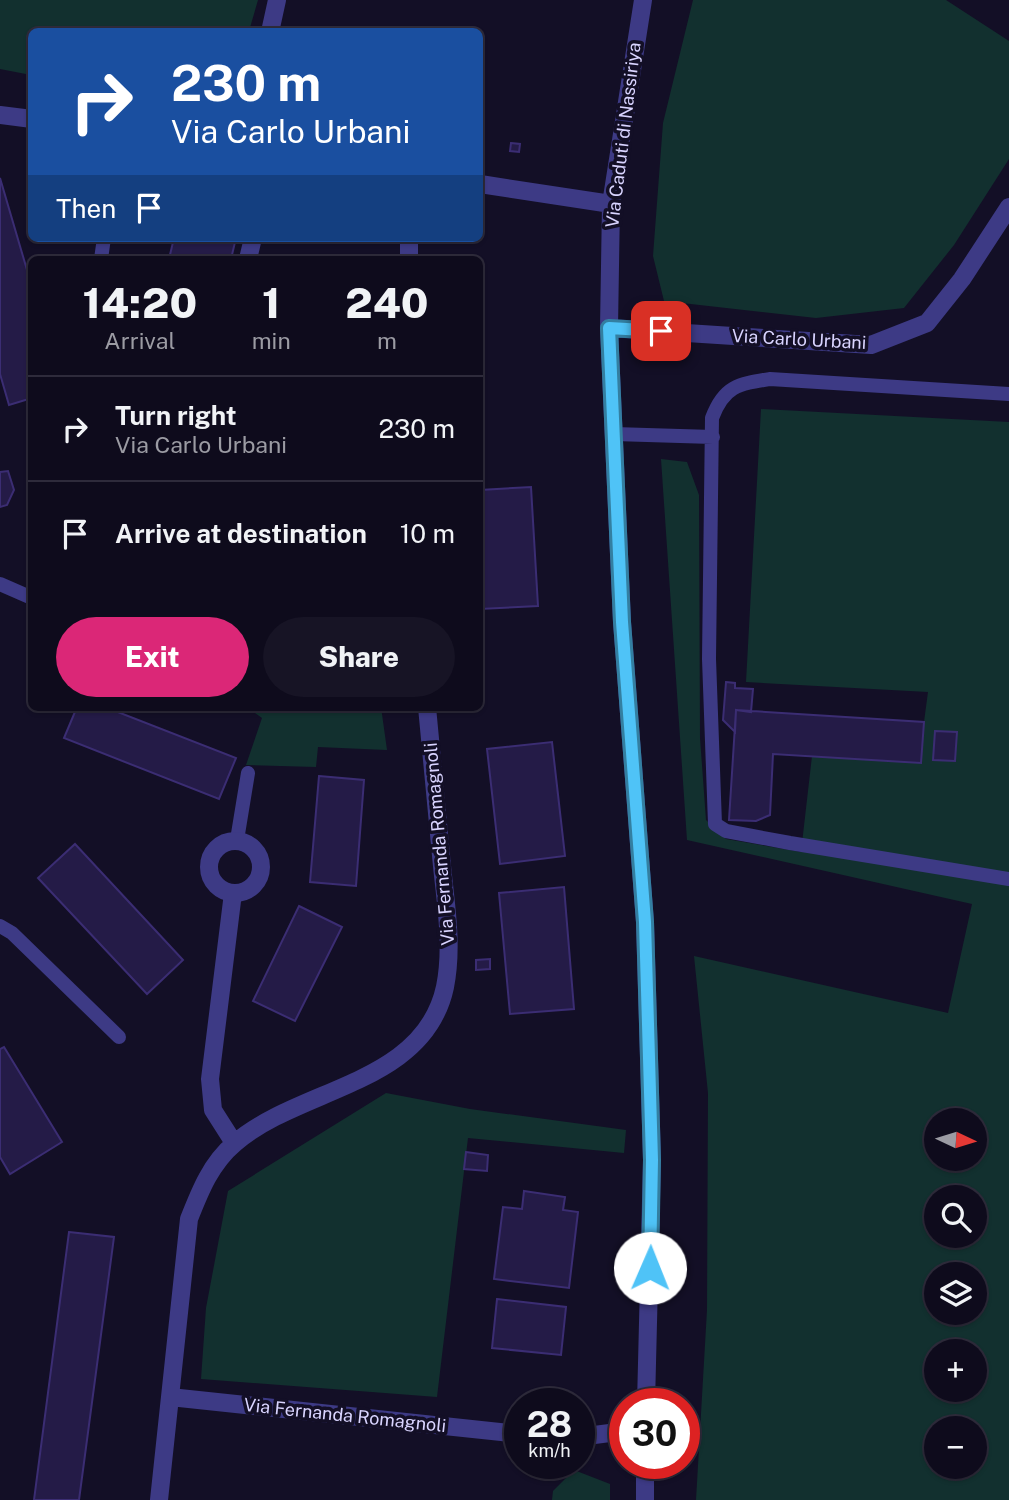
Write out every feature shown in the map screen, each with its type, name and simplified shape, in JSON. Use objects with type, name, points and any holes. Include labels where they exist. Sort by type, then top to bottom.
[{"type":"street","points":[[271,28],[277,0]]},
{"type":"street","name":"Via Caduti di Nassiriya","points":[[643,0],[611,204],[609,328],[622,622],[646,935],[652,1160],[646,1388]]},
{"type":"street","points":[[0,115],[28,118]]},
{"type":"street","points":[[483,184],[611,204]]},
{"type":"street","name":"Via Carlo Urbani","points":[[609,328],[871,345],[927,323],[962,279],[1009,207]]},
{"type":"street","name":"Via Fernanda Romagnoli","points":[[159,1500],[188,1219],[205,1177],[234,1143],[265,1122],[399,1058],[430,1025],[444,989],[449,944],[427,711]]},
{"type":"street","points":[[237,841],[255,849],[261,869],[253,887],[233,893],[215,884],[209,865],[218,847],[237,841]]},
{"type":"street","points":[[233,893],[210,1079],[213,1110],[234,1143]]},
{"type":"street","name":"Via Fernanda Romagnoli","points":[[170,1397],[504,1432]]},
{"type":"street","points":[[645,1479],[645,1500]]},
{"type":"lane","points":[[1009,394],[771,379],[732,388],[719,399],[712,418],[709,659],[715,824],[726,831],[790,843],[1009,879]]},
{"type":"lane","points":[[614,435],[713,437]]},
{"type":"lane","points":[[0,584],[28,596]]},
{"type":"lane","points":[[237,841],[248,772]]},
{"type":"lane","points":[[0,926],[12,933],[119,1037]]},
{"type":"green space","points":[[0,0],[258,0],[250,28],[28,28],[28,74],[0,69]]},
{"type":"green space","points":[[693,0],[946,0],[1009,41],[1009,159],[954,245],[904,308],[816,318],[664,301],[653,256],[663,123]]},
{"type":"green space","points":[[761,409],[1009,422],[1009,1500],[696,1500],[697,1479],[700,1479],[707,1310],[708,1093],[694,956],[948,1013],[972,904],[687,840],[661,459],[687,462],[699,495],[700,738],[706,820],[726,839],[801,852],[812,756],[924,722],[928,692],[746,682]]},
{"type":"green space","points":[[252,711],[382,711],[387,750],[318,747],[316,767],[246,765],[262,718]]},
{"type":"green space","points":[[386,1093],[470,1109],[626,1130],[624,1153],[468,1138],[437,1397],[201,1379],[206,1308],[228,1191]]},
{"type":"green space","points":[[595,1478],[610,1484],[610,1500],[552,1500],[553,1491],[565,1479]]},
{"type":"building","points":[[511,143],[520,144],[519,152],[510,151]]},
{"type":"building","points":[[0,178],[28,273],[28,399],[9,405],[0,374]]},
{"type":"building","points":[[173,242],[235,242],[232,256],[170,256]]},
{"type":"building","points":[[8,471],[14,490],[7,505],[0,507],[0,472]]},
{"type":"building","points":[[531,487],[538,606],[483,609],[483,490]]},
{"type":"building","points":[[726,682],[735,683],[735,688],[753,689],[751,712],[736,710],[735,732],[723,720]]},
{"type":"building","points":[[736,710],[924,722],[921,763],[773,754],[770,815],[756,821],[729,820]]},
{"type":"building","points":[[75,711],[115,711],[236,758],[219,799],[64,738]]},
{"type":"building","points":[[935,731],[957,732],[955,761],[933,760]]},
{"type":"building","points":[[552,742],[565,856],[500,864],[487,749]]},
{"type":"building","points":[[319,776],[364,780],[356,886],[310,882]]},
{"type":"building","points":[[75,844],[183,960],[147,994],[38,878]]},
{"type":"building","points":[[564,887],[574,1009],[510,1014],[499,893]]},
{"type":"building","points":[[299,906],[342,927],[295,1021],[253,1001]]},
{"type":"building","points":[[490,959],[490,969],[476,970],[476,960]]},
{"type":"building","points":[[4,1047],[62,1142],[10,1174],[0,1157],[0,1049]]},
{"type":"building","points":[[466,1152],[488,1155],[487,1171],[464,1169]]},
{"type":"building","points":[[524,1191],[565,1197],[563,1210],[578,1212],[569,1288],[494,1279],[503,1207],[522,1209]]},
{"type":"building","points":[[69,1232],[114,1237],[79,1500],[34,1500]]},
{"type":"building","points":[[497,1299],[566,1307],[561,1355],[492,1348]]},
{"type":"route","points":[[650,1268],[652,1160],[645,922],[622,622],[609,328],[661,331]]}]
